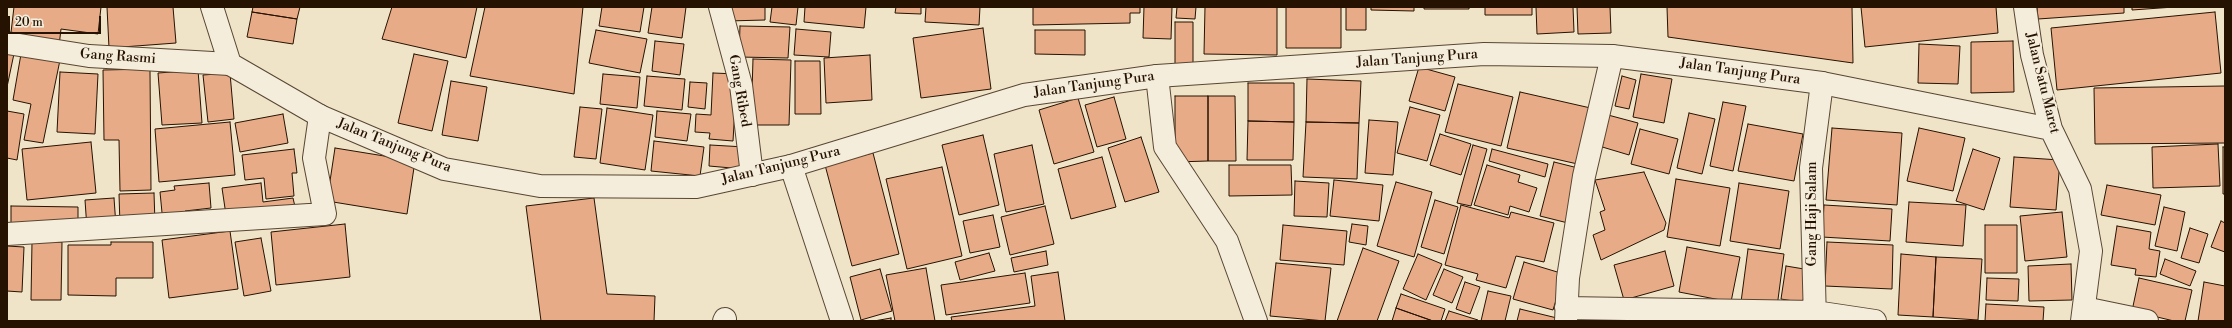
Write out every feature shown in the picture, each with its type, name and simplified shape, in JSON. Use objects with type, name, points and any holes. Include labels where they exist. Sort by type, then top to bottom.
[{"type":"street","points":[[212,7],[230,64]]},
{"type":"street","name":"Gang Ribed","points":[[720,7],[741,85],[752,175]]},
{"type":"street","name":"Jalan Satu Maret","points":[[2025,7],[2032,54],[2051,129],[2080,189],[2091,250],[2083,314]]},
{"type":"street","name":"Gang Rasmi","points":[[7,43],[89,56],[230,64]]},
{"type":"street","name":"Jalan Tanjung Pura","points":[[230,64],[320,116],[444,169],[540,186],[696,187],[791,166],[1024,95],[1157,76],[1484,54],[1612,56],[1822,83],[2051,129]]},
{"type":"street","points":[[1612,56],[1584,176],[1568,278],[1566,315],[1815,316],[1876,321]]},
{"type":"street","points":[[1157,76],[1166,147],[1227,241],[1256,321]]},
{"type":"street","name":"Gang Haji Salam","points":[[1815,316],[1811,168],[1822,83]]},
{"type":"street","points":[[7,234],[325,214],[314,158],[320,116]]},
{"type":"street","points":[[791,166],[842,321]]},
{"type":"street","points":[[2083,314],[2147,321]]},
{"type":"building","points":[[14,7],[101,7],[98,34],[61,29],[59,46],[10,41]]},
{"type":"building","points":[[107,7],[173,7],[176,43],[109,48]]},
{"type":"building","points":[[253,7],[300,7],[297,19],[252,12]]},
{"type":"building","points":[[392,7],[477,7],[466,58],[382,39]]},
{"type":"building","points":[[485,7],[583,7],[574,94],[470,76]]},
{"type":"building","points":[[602,7],[644,7],[640,32],[599,26]]},
{"type":"building","points":[[652,7],[686,7],[682,38],[648,33]]},
{"type":"building","points":[[727,7],[765,7],[765,20],[727,21]]},
{"type":"building","points":[[772,7],[798,7],[796,25],[770,22]]},
{"type":"building","points":[[805,7],[866,7],[864,28],[804,22]]},
{"type":"building","points":[[896,7],[921,7],[921,14],[895,13]]},
{"type":"building","points":[[926,7],[980,7],[979,25],[925,22]]},
{"type":"building","points":[[1033,7],[1140,7],[1140,13],[1130,13],[1130,23],[1033,25]]},
{"type":"building","points":[[1144,7],[1172,7],[1171,39],[1143,38]]},
{"type":"building","points":[[1177,7],[1196,7],[1195,19],[1176,18]]},
{"type":"building","points":[[1205,7],[1277,7],[1277,55],[1204,54]]},
{"type":"building","points":[[1286,7],[1341,7],[1341,48],[1286,48]]},
{"type":"building","points":[[1346,7],[1366,7],[1366,30],[1346,30]]},
{"type":"building","points":[[1371,7],[1414,7],[1414,11],[1371,10]]},
{"type":"building","points":[[1424,7],[1469,7],[1469,9],[1424,9]]},
{"type":"building","points":[[1485,7],[1532,7],[1532,15],[1485,15]]},
{"type":"building","points":[[1536,7],[1573,7],[1574,32],[1537,34]]},
{"type":"building","points":[[1577,7],[1610,7],[1611,33],[1578,34]]},
{"type":"building","points":[[1667,7],[1852,7],[1853,63],[1668,37]]},
{"type":"building","points":[[1861,7],[1996,7],[1998,33],[1865,47]]},
{"type":"building","points":[[2037,7],[2124,7],[2124,13],[2038,19]]},
{"type":"building","points":[[2132,7],[2174,7],[2132,10]]},
{"type":"building","points":[[252,12],[297,19],[293,44],[247,37]]},
{"type":"building","points":[[2215,12],[2221,73],[2057,90],[2051,28]]},
{"type":"building","points":[[1175,22],[1193,22],[1193,65],[1175,65]]},
{"type":"building","points":[[740,26],[790,27],[788,58],[739,57]]},
{"type":"building","points":[[983,28],[991,89],[921,98],[913,38]]},
{"type":"building","points":[[796,29],[831,32],[829,57],[794,55]]},
{"type":"building","points":[[596,30],[647,39],[640,73],[589,63]]},
{"type":"building","points":[[1035,30],[1085,30],[1085,55],[1035,54]]},
{"type":"building","points":[[655,41],[684,44],[680,75],[652,71]]},
{"type":"building","points":[[2013,41],[2014,92],[1971,93],[1971,42]]},
{"type":"building","points":[[1919,44],[1960,46],[1958,84],[1918,83]]},
{"type":"building","points":[[7,47],[15,49],[7,87]]},
{"type":"building","points":[[21,54],[60,60],[43,143],[24,140],[31,104],[13,100]]},
{"type":"building","points":[[414,54],[448,61],[432,131],[398,123]]},
{"type":"building","points":[[870,55],[872,100],[826,103],[824,58]]},
{"type":"building","points":[[753,59],[791,60],[789,125],[751,125]]},
{"type":"building","points":[[795,61],[820,61],[821,114],[795,114]]},
{"type":"building","points":[[1419,67],[1455,77],[1445,111],[1409,101]]},
{"type":"building","points":[[150,69],[151,190],[120,191],[119,140],[104,140],[103,70]]},
{"type":"building","points":[[198,70],[202,123],[162,125],[158,73]]},
{"type":"building","points":[[60,72],[98,74],[95,134],[57,132]]},
{"type":"building","points":[[230,73],[234,119],[208,122],[203,75]]},
{"type":"building","points":[[713,73],[737,74],[733,141],[709,139],[710,133],[695,132],[696,114],[711,115]]},
{"type":"building","points":[[603,74],[640,77],[637,108],[600,104]]},
{"type":"building","points":[[1641,74],[1672,79],[1664,123],[1633,117]]},
{"type":"building","points":[[647,76],[685,79],[682,110],[644,106]]},
{"type":"building","points":[[1622,76],[1636,80],[1629,109],[1615,106]]},
{"type":"building","points":[[1307,79],[1361,81],[1359,123],[1306,122]]},
{"type":"building","points":[[451,81],[487,87],[478,141],[442,135]]},
{"type":"building","points":[[690,82],[707,83],[705,109],[688,107]]},
{"type":"building","points":[[1248,83],[1294,83],[1294,122],[1248,121]]},
{"type":"building","points":[[1458,84],[1513,97],[1501,146],[1445,132]]},
{"type":"building","points":[[2225,86],[2225,143],[2095,144],[2094,88]]},
{"type":"building","points":[[1520,92],[1595,109],[1582,165],[1507,148]]},
{"type":"building","points":[[1175,96],[1208,96],[1208,161],[1175,162]]},
{"type":"building","points":[[1208,96],[1235,96],[1236,161],[1208,161]]},
{"type":"building","points":[[1114,97],[1126,139],[1097,147],[1085,105]]},
{"type":"building","points":[[1078,98],[1094,152],[1054,164],[1039,110]]},
{"type":"building","points":[[1723,102],[1746,106],[1733,171],[1710,166]]},
{"type":"building","points":[[580,107],[602,109],[596,159],[574,157]]},
{"type":"building","points":[[1410,107],[1440,115],[1427,161],[1397,153]]},
{"type":"building","points":[[607,108],[653,115],[645,170],[600,163]]},
{"type":"building","points":[[7,111],[24,114],[17,160],[7,158]]},
{"type":"building","points":[[657,111],[691,114],[687,141],[655,137]]},
{"type":"building","points":[[1689,113],[1715,119],[1702,174],[1677,168]]},
{"type":"building","points":[[283,114],[288,143],[240,152],[235,123]]},
{"type":"building","points":[[1608,115],[1638,123],[1629,155],[1599,146]]},
{"type":"building","points":[[1369,120],[1398,122],[1393,175],[1365,173]]},
{"type":"building","points":[[1248,121],[1294,122],[1293,160],[1247,160]]},
{"type":"building","points":[[230,122],[235,175],[159,182],[155,129]]},
{"type":"building","points":[[1306,122],[1359,123],[1357,179],[1303,177]]},
{"type":"building","points":[[1748,124],[1803,134],[1794,181],[1738,171]]},
{"type":"building","points":[[1832,128],[1902,133],[1897,205],[1826,200]]},
{"type":"building","points":[[1919,128],[1965,138],[1953,191],[1907,181]]},
{"type":"building","points":[[1640,129],[1678,139],[1669,174],[1631,164]]},
{"type":"building","points":[[1440,134],[1471,144],[1461,175],[1430,165]]},
{"type":"building","points":[[983,135],[999,205],[959,215],[942,145]]},
{"type":"building","points":[[1141,137],[1159,192],[1125,202],[1108,148]]},
{"type":"building","points":[[654,141],[704,147],[700,176],[651,171]]},
{"type":"building","points":[[91,142],[96,193],[27,200],[22,149]]},
{"type":"building","points":[[2218,144],[2220,186],[2153,188],[2152,147]]},
{"type":"building","points":[[710,145],[745,147],[743,169],[709,166]]},
{"type":"building","points":[[1032,145],[1044,204],[1006,212],[994,154]]},
{"type":"building","points":[[1473,145],[1487,149],[1471,206],[1457,203]]},
{"type":"building","points":[[2223,147],[2225,147],[2225,194],[2223,194]]},
{"type":"building","points":[[335,148],[415,161],[407,214],[327,201]]},
{"type":"building","points":[[294,149],[297,173],[292,173],[294,196],[266,199],[264,178],[245,180],[242,155]]},
{"type":"building","points":[[1492,149],[1548,164],[1545,177],[1489,161]]},
{"type":"building","points":[[1973,149],[2000,158],[1984,210],[1956,201]]},
{"type":"building","points":[[873,153],[899,254],[852,266],[825,165]]},
{"type":"building","points":[[1102,157],[1116,207],[1071,219],[1058,169]]},
{"type":"building","points":[[2014,157],[2060,160],[2056,210],[2010,207]]},
{"type":"building","points":[[1554,162],[1582,169],[1568,223],[1540,216]]},
{"type":"building","points":[[1229,165],[1291,165],[1292,195],[1229,196]]},
{"type":"building","points":[[1487,165],[1520,175],[1518,182],[1537,188],[1529,212],[1510,206],[1508,215],[1474,205]]},
{"type":"building","points":[[942,167],[962,256],[907,269],[886,179]]},
{"type":"building","points":[[1644,172],[1666,223],[1664,230],[1601,260],[1593,235],[1605,230],[1600,212],[1605,210],[1595,180]]},
{"type":"building","points":[[1676,179],[1730,188],[1720,246],[1667,237]]},
{"type":"building","points":[[1334,180],[1383,185],[1379,221],[1330,216]]},
{"type":"building","points":[[1295,181],[1329,183],[1327,217],[1294,216]]},
{"type":"building","points":[[1396,182],[1432,192],[1414,257],[1377,246]]},
{"type":"building","points":[[209,183],[211,208],[185,211],[186,221],[163,223],[160,192],[175,190],[174,186]]},
{"type":"building","points":[[261,183],[263,202],[293,198],[296,211],[226,215],[222,188]]},
{"type":"building","points":[[1739,183],[1789,191],[1780,249],[1730,241]]},
{"type":"building","points":[[2107,185],[2161,195],[2155,225],[2101,215]]},
{"type":"building","points":[[154,193],[155,223],[120,225],[119,194]]},
{"type":"building","points":[[114,198],[116,226],[87,229],[85,200]]},
{"type":"building","points":[[594,198],[607,294],[655,296],[654,321],[541,321],[526,206]]},
{"type":"building","points":[[1435,200],[1458,207],[1444,254],[1421,247]]},
{"type":"building","points":[[1909,202],[1966,205],[1963,246],[1906,242]]},
{"type":"building","points":[[1461,205],[1509,218],[1511,212],[1554,223],[1544,262],[1516,256],[1506,288],[1476,280],[1478,274],[1445,265]]},
{"type":"building","points":[[1824,205],[1892,209],[1890,241],[1822,237]]},
{"type":"building","points":[[11,206],[78,207],[78,228],[11,228]]},
{"type":"building","points":[[1045,206],[1054,244],[1010,255],[1001,217]]},
{"type":"building","points":[[2164,207],[2185,212],[2177,251],[2155,246]]},
{"type":"building","points":[[2062,212],[2067,257],[2025,261],[2020,216]]},
{"type":"building","points":[[993,215],[1000,247],[970,253],[963,221]]},
{"type":"building","points":[[2221,221],[2225,223],[2225,252],[2211,247]]},
{"type":"building","points":[[345,224],[350,277],[276,285],[271,232]]},
{"type":"building","points":[[1352,224],[1368,226],[1366,245],[1349,242]]},
{"type":"building","points":[[1283,225],[1347,231],[1344,265],[1280,260]]},
{"type":"building","points":[[1985,225],[2017,225],[2017,273],[1985,273]]},
{"type":"building","points":[[2117,226],[2151,232],[2149,249],[2160,251],[2156,277],[2135,275],[2136,269],[2111,265]]},
{"type":"building","points":[[2190,228],[2208,234],[2199,263],[2181,258]]},
{"type":"building","points":[[230,231],[238,289],[169,298],[162,240]]},
{"type":"building","points":[[261,238],[271,291],[244,296],[235,242]]},
{"type":"building","points":[[32,242],[62,242],[61,300],[31,300]]},
{"type":"building","points":[[111,242],[153,242],[153,278],[116,278],[116,296],[68,295],[68,245],[111,245]]},
{"type":"building","points":[[1827,242],[1893,245],[1892,289],[1825,286]]},
{"type":"building","points":[[7,246],[24,247],[22,292],[7,291]]},
{"type":"building","points":[[1687,247],[1740,257],[1731,302],[1679,292]]},
{"type":"building","points":[[1363,248],[1399,261],[1377,321],[1337,321]]},
{"type":"building","points":[[1748,249],[1784,254],[1777,307],[1741,302]]},
{"type":"building","points":[[1046,251],[1048,265],[1014,272],[1011,258]]},
{"type":"building","points":[[1665,251],[1674,286],[1624,300],[1614,265]]},
{"type":"building","points":[[989,253],[995,271],[960,280],[955,262]]},
{"type":"building","points":[[1418,254],[1442,264],[1426,300],[1403,289]]},
{"type":"building","points":[[1901,254],[1936,257],[1933,317],[1898,315]]},
{"type":"building","points":[[1936,257],[1982,259],[1978,320],[1933,317]]},
{"type":"building","points":[[2165,259],[2196,271],[2190,286],[2160,274]]},
{"type":"building","points":[[1524,262],[1564,274],[1553,310],[1513,299]]},
{"type":"building","points":[[1276,263],[1331,268],[1325,321],[1270,316]]},
{"type":"building","points":[[2071,264],[2072,300],[2029,301],[2028,266]]},
{"type":"building","points":[[1786,266],[1810,270],[1805,303],[1781,299]]},
{"type":"building","points":[[926,268],[935,321],[895,321],[886,275]]},
{"type":"building","points":[[880,269],[892,311],[861,320],[850,277]]},
{"type":"building","points":[[1444,269],[1463,277],[1452,303],[1433,295]]},
{"type":"building","points":[[1058,272],[1065,321],[952,321],[951,317],[1035,306],[1031,276]]},
{"type":"building","points":[[1025,273],[1030,303],[946,315],[941,285]]},
{"type":"building","points":[[1987,278],[2019,279],[2018,301],[1986,300]]},
{"type":"building","points":[[2139,278],[2192,290],[2185,321],[2174,321],[2132,311]]},
{"type":"building","points":[[1465,282],[1480,287],[1470,314],[1456,309]]},
{"type":"building","points":[[2204,282],[2225,286],[2225,321],[2198,321]]},
{"type":"building","points":[[1488,291],[1511,296],[1505,321],[1481,321]]},
{"type":"building","points":[[1401,294],[1445,309],[1441,321],[1433,321],[1396,308]]},
{"type":"building","points":[[1986,304],[2044,307],[2043,321],[1985,321]]},
{"type":"building","points":[[1396,308],[1433,321],[1392,321]]},
{"type":"building","points":[[1520,309],[1557,318],[1556,321],[1517,321]]},
{"type":"building","points":[[1449,311],[1478,320],[1445,321]]},
{"type":"building","points":[[1633,315],[1670,321],[1632,321]]},
{"type":"building","points":[[891,318],[891,321],[874,321]]}]
